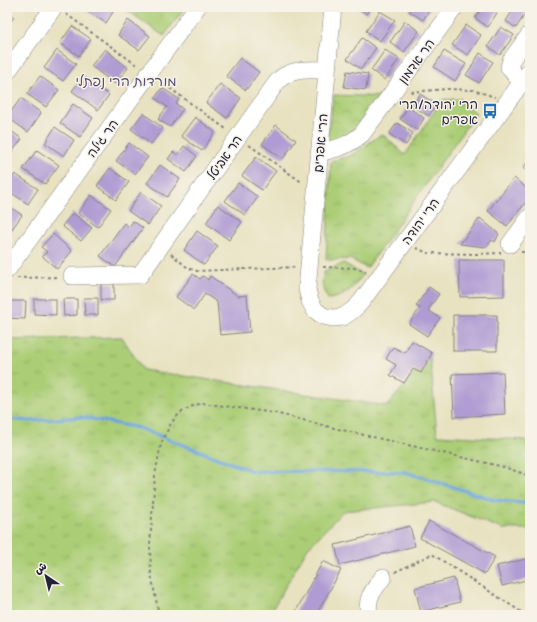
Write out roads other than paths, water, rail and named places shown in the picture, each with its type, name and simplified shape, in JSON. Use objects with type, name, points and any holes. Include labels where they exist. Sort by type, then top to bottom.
[{"type":"street","name":"הר גילה","points":[[11,274],[149,73],[197,7]]},
{"type":"street","name":"הרי אפרים","points":[[308,273],[333,7]]},
{"type":"street","name":"הר אדמון","points":[[319,153],[342,147],[353,142],[362,134],[455,7]]},
{"type":"street","points":[[7,72],[59,9]]},
{"type":"street","points":[[526,76],[515,75],[509,67],[510,60],[530,34]]},
{"type":"street","name":"הר אביטל","points":[[72,276],[140,275],[277,82],[295,71],[327,70]]},
{"type":"street","name":"הרי יהודה","points":[[308,273],[307,289],[310,301],[315,310],[323,316],[333,318],[343,317],[353,310],[361,302],[404,244],[526,76]]},
{"type":"street","points":[[511,250],[530,217]]},
{"type":"street","points":[[368,615],[367,606],[370,596],[383,577]]},
{"type":"waterway","points":[[7,419],[29,421],[82,417],[139,428],[252,471],[405,472],[495,500],[530,504]]},
{"type":"place","name":"הרי יהודה/הרי אפרים","points":[[490,111]]},
{"type":"district","name":"מורדות הרי נפתלי","points":[[126,81]]}]
